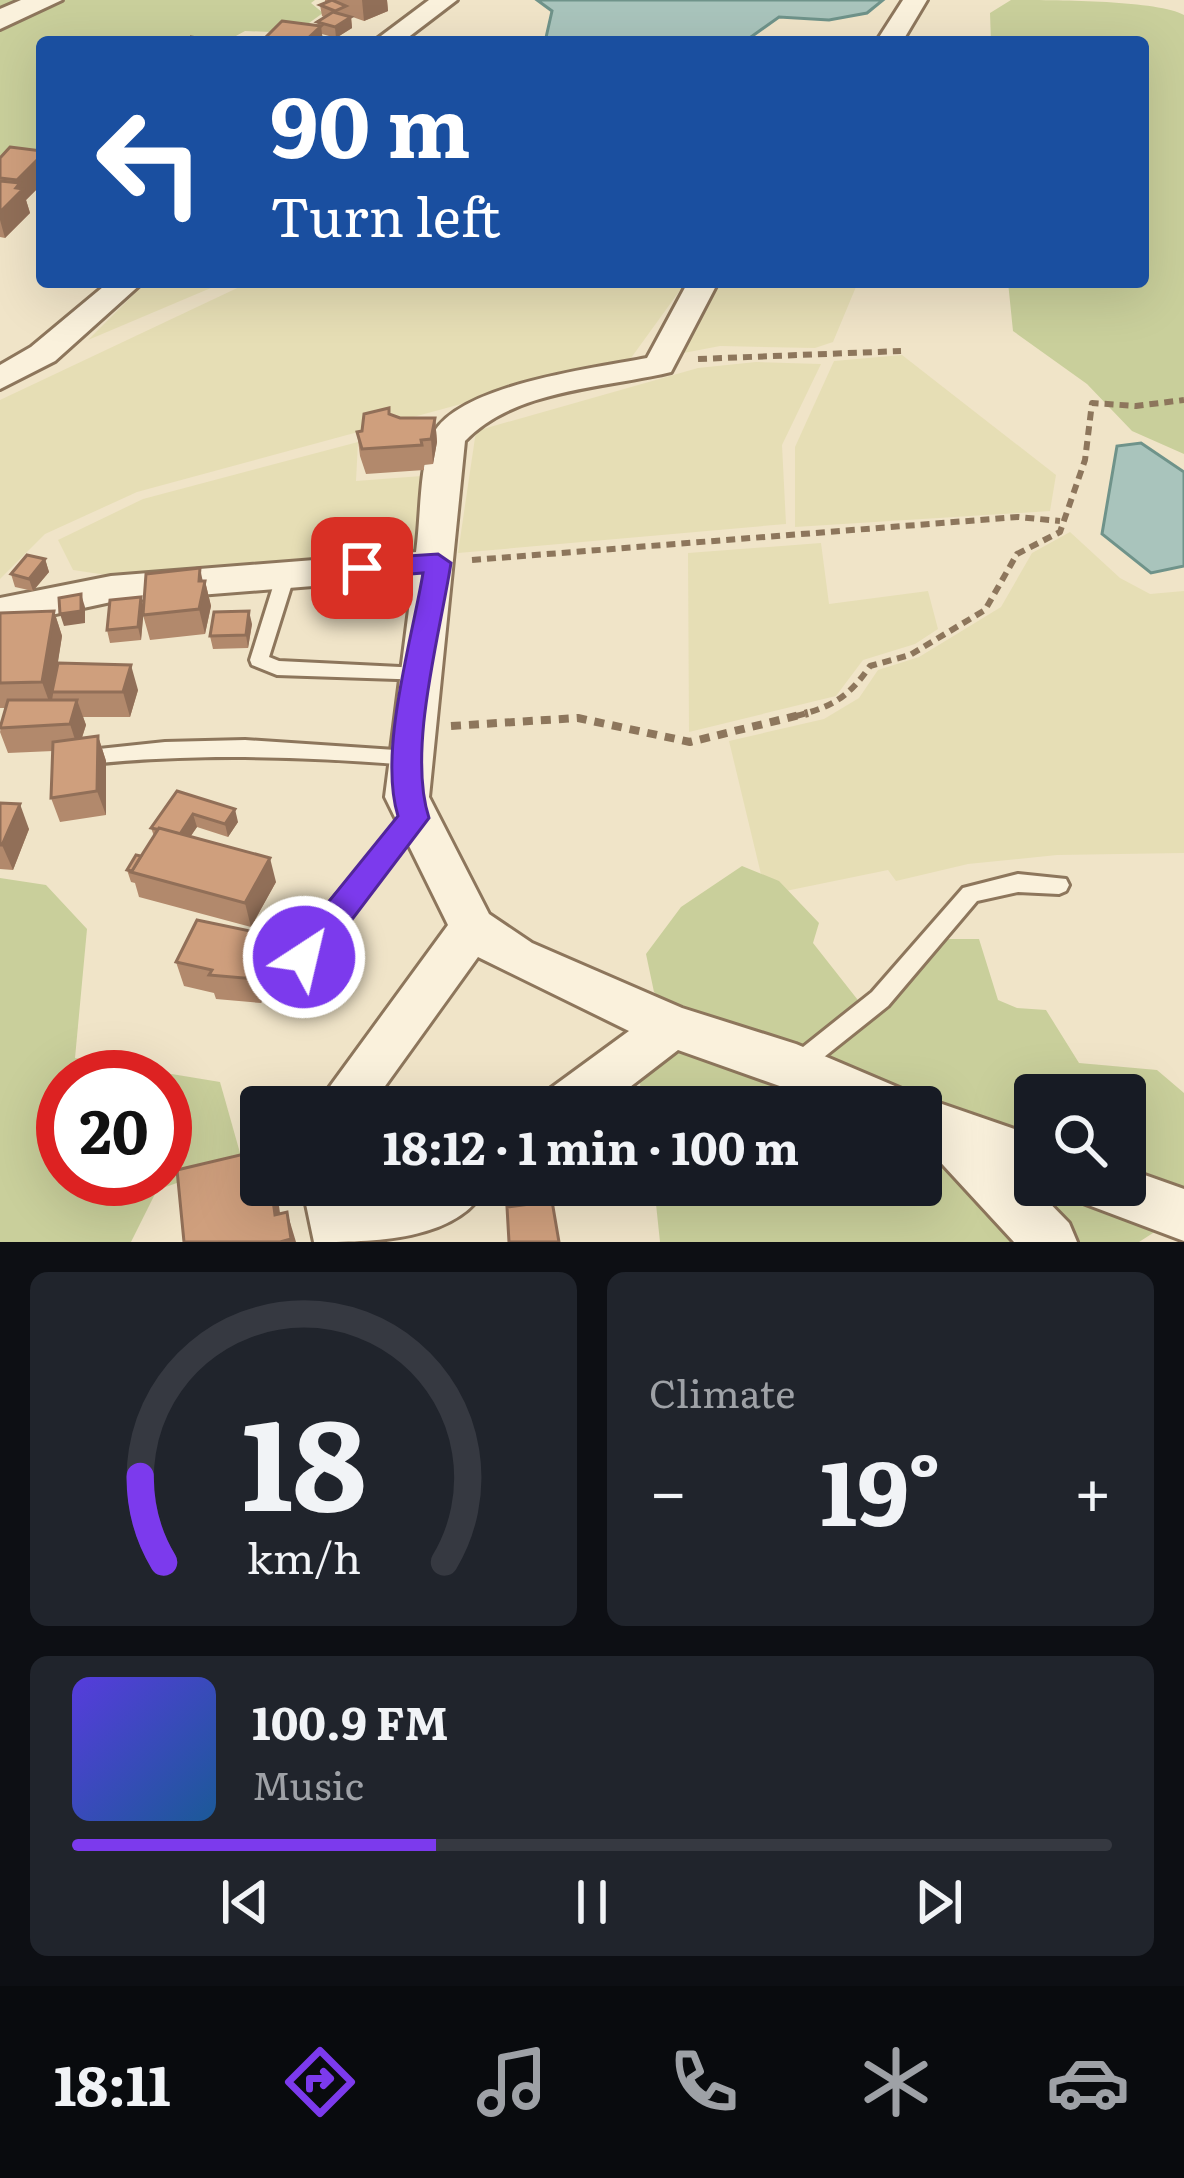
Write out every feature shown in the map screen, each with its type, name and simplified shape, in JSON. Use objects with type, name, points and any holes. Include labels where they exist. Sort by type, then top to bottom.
[{"type":"street","points":[[0,20],[47,0]]},
{"type":"street","points":[[394,36],[445,0]]},
{"type":"street","points":[[893,36],[916,0]]},
{"type":"street","points":[[0,379],[43,354],[121,288]]},
{"type":"street","points":[[700,288],[659,364],[467,416],[448,439],[438,563],[407,797],[473,928],[515,957],[672,1027],[844,1086]]},
{"type":"street","points":[[0,612],[111,589],[438,563]]},
{"type":"street","points":[[356,1086],[473,928]]},
{"type":"street","points":[[593,1086],[672,1027]]},
{"type":"street","points":[[942,1126],[1014,1152]]},
{"type":"street","points":[[942,1139],[1050,1242]]},
{"type":"street","points":[[1146,1201],[1184,1215]]},
{"type":"street","points":[[332,1206],[337,1233],[398,1220],[423,1206]]},
{"type":"lane","points":[[286,574],[259,661],[277,668],[420,675]]},
{"type":"lane","points":[[57,762],[173,746],[411,744]]},
{"type":"lane","points":[[283,990],[325,924],[414,818]]},
{"type":"lane","points":[[796,1066],[880,999],[970,894],[1018,883],[1059,884]]},
{"type":"path","points":[[659,364],[731,355],[901,351]]},
{"type":"path","points":[[411,744],[578,718],[690,742],[828,708],[851,694],[870,666],[910,655],[986,610],[1017,554],[1060,532],[1060,521],[1085,460],[1092,403],[1136,406],[1184,400]]},
{"type":"path","points":[[438,563],[1018,517],[1060,521]]},
{"type":"shaded area","points":[[141,288],[211,288],[88,340]]},
{"type":"shaded area","points":[[237,288],[682,288],[631,358],[137,492],[45,534],[0,579],[0,400]]},
{"type":"shaded area","points":[[712,288],[856,288],[833,342],[815,348],[720,346],[673,355]]},
{"type":"shaded area","points":[[902,355],[1056,475],[1050,511],[795,527],[795,447],[834,361]]},
{"type":"shaded area","points":[[756,362],[821,364],[782,445],[786,524],[458,553],[476,431],[698,368]]},
{"type":"shaded area","points":[[358,442],[356,481],[435,475],[425,555],[133,579],[73,570],[58,540],[143,499]]},
{"type":"shaded area","points":[[1070,532],[1120,578],[1150,594],[1184,591],[1184,853],[1057,855],[968,864],[896,881],[888,870],[766,895],[729,741],[824,719],[859,698],[878,670],[919,657],[1001,607],[1032,553]]},
{"type":"shaded area","points":[[821,543],[829,604],[928,591],[938,629],[915,644],[863,660],[836,696],[689,732],[688,553]]},
{"type":"green space","points":[[0,0],[315,0],[311,3],[323,13],[295,33],[36,36],[36,160],[0,171]]},
{"type":"green space","points":[[1011,0],[1128,4],[1184,15],[1184,454],[1132,431],[1087,384],[1013,331],[1009,288],[1149,288],[1149,36],[991,36],[990,13]]},
{"type":"green space","points":[[742,866],[779,881],[819,923],[813,943],[872,1018],[913,977],[940,939],[979,939],[998,1000],[1017,1008],[1046,1010],[1079,1063],[1157,1070],[1184,1093],[1184,1213],[1139,1242],[660,1242],[656,1206],[942,1206],[942,1086],[640,1086],[639,1076],[683,1018],[654,992],[646,954],[681,907]]},
{"type":"green space","points":[[0,878],[46,885],[87,929],[76,1050],[36,1050],[36,1206],[149,1206],[131,1242],[0,1242]]},
{"type":"green space","points":[[192,1077],[220,1082],[240,1161],[192,1178]]},
{"type":"water","points":[[537,0],[883,0],[867,13],[829,20],[779,17],[752,36],[546,36],[552,11]]},
{"type":"water","points":[[1141,443],[1184,472],[1184,566],[1151,573],[1102,534],[1117,446]]},
{"type":"building","points":[[332,0],[346,6],[335,11],[320,5]]},
{"type":"building","points":[[333,12],[351,17],[335,27],[317,22]]},
{"type":"building","points":[[282,21],[321,26],[310,36],[267,36]]},
{"type":"building","points":[[10,147],[36,150],[36,161],[17,180],[0,178],[0,158]]},
{"type":"building","points":[[0,181],[20,183],[16,188],[23,189],[0,212]]},
{"type":"building","points":[[389,408],[389,414],[400,418],[435,418],[431,439],[421,440],[422,445],[362,449],[357,432],[362,431],[364,414]]},
{"type":"building","points":[[27,555],[45,559],[29,579],[11,574]]},
{"type":"building","points":[[200,568],[199,581],[205,581],[199,609],[143,615],[146,574]]},
{"type":"building","points":[[81,594],[81,611],[60,614],[59,598]]},
{"type":"building","points":[[141,597],[138,627],[107,630],[110,600]]},
{"type":"building","points":[[54,611],[42,682],[0,683],[0,613]]},
{"type":"building","points":[[249,611],[246,635],[210,636],[214,612]]},
{"type":"building","points":[[58,663],[131,665],[123,692],[52,692]]},
{"type":"building","points":[[8,700],[77,700],[70,724],[0,728]]},
{"type":"building","points":[[98,736],[97,791],[51,798],[53,742]]},
{"type":"building","points":[[177,791],[235,809],[225,824],[193,814],[180,834],[151,828]]},
{"type":"building","points":[[0,803],[20,804],[2,845],[0,845]]},
{"type":"building","points":[[159,828],[270,858],[245,903],[131,872]]},
{"type":"building","points":[[197,920],[274,936],[255,979],[209,975],[212,970],[176,962]]},
{"type":"building","points":[[240,1155],[240,1206],[274,1206],[275,1215],[287,1212],[291,1239],[184,1242],[180,1206],[192,1206],[192,1166]]},
{"type":"building","points":[[553,1206],[559,1242],[509,1242],[507,1207]]},
{"type":"route","points":[[304,957],[325,924],[414,818],[407,797],[411,729],[438,563],[362,568]]}]
